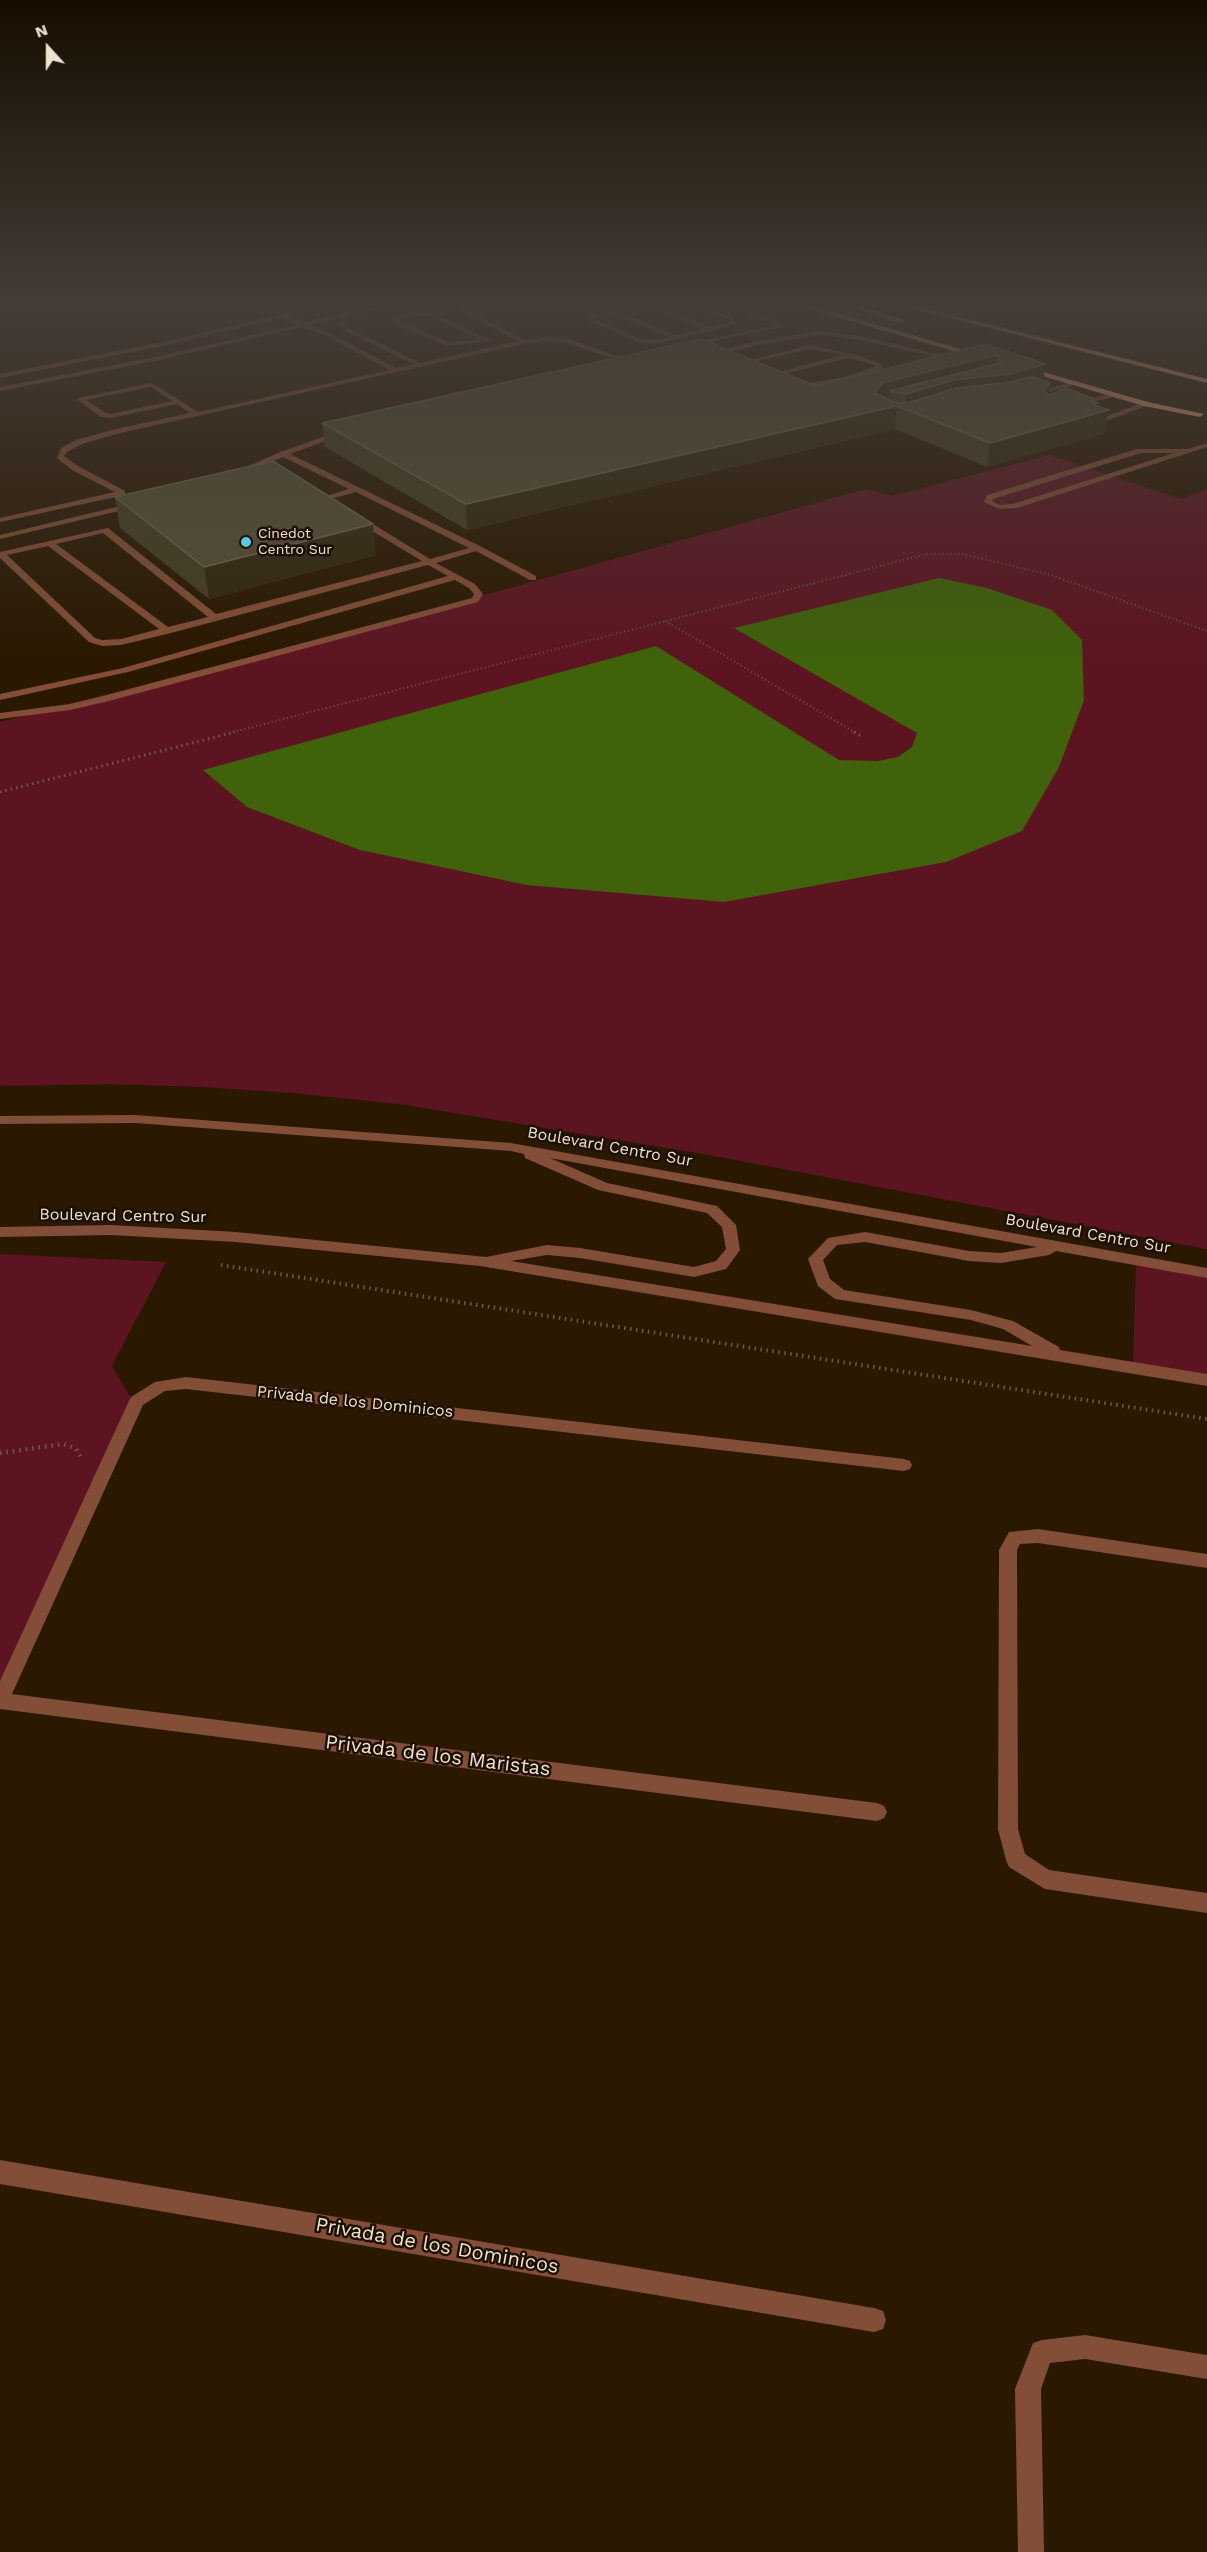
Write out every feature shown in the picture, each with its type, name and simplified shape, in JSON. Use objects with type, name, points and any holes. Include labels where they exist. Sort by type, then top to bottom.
[{"type":"street","points":[[0,537],[149,499],[122,493],[75,468],[60,456],[64,450],[79,442],[147,425]]},
{"type":"street","points":[[232,474],[349,431]]},
{"type":"street","points":[[1189,451],[1140,451],[990,497],[988,502],[999,507],[1014,506],[1189,451],[1207,445]]},
{"type":"street","points":[[283,454],[477,548],[533,578]]},
{"type":"street","points":[[253,467],[263,472]]},
{"type":"street","points":[[326,499],[355,490]]},
{"type":"street","points":[[0,520],[122,493]]},
{"type":"street","points":[[316,494],[336,504]]},
{"type":"street","points":[[0,716],[59,708],[120,695],[475,600],[479,594],[472,586],[345,510]]},
{"type":"street","points":[[214,617],[105,530],[1,554],[92,640],[102,643],[121,642],[167,631],[477,548]]},
{"type":"street","points":[[50,543],[167,631]]},
{"type":"street","points":[[0,697],[125,670],[456,577]]},
{"type":"street","points":[[42,688],[59,708]]},
{"type":"street","name":"Boulevard Centro Sur","points":[[0,1120],[135,1119],[512,1147],[1207,1273]]},
{"type":"street","points":[[480,1261],[547,1250],[580,1253],[694,1272],[721,1266],[733,1250],[729,1225],[712,1209],[603,1187],[512,1147]]},
{"type":"street","name":"Boulevard Centro Sur","points":[[0,1232],[111,1230],[236,1237],[480,1261],[1207,1380]]},
{"type":"street","points":[[1061,1248],[1001,1258],[969,1256],[865,1237],[833,1240],[814,1259],[823,1282],[840,1295],[971,1315],[1008,1325],[1061,1357]]},
{"type":"street","name":"Privada de los Dominicos","points":[[0,1701],[137,1401],[161,1386],[186,1383],[904,1465]]},
{"type":"street","points":[[1207,1561],[1038,1536],[1015,1537],[1008,1550],[1008,1829],[1016,1860],[1045,1879],[1207,1903]]},
{"type":"street","name":"Privada de los Maristas","points":[[0,1701],[877,1812]]},
{"type":"street","name":"Privada de los Dominicos","points":[[0,2172],[874,2320]]},
{"type":"street","points":[[1030,2552],[1028,2389],[1042,2352],[1085,2347],[1207,2367]]},
{"type":"path","points":[[0,792],[927,554],[962,554],[1051,575],[1207,631]]},
{"type":"path","points":[[664,620],[861,736]]},
{"type":"path","points":[[215,1264],[1207,1419]]},
{"type":"path","points":[[0,1453],[64,1444],[76,1449],[83,1460]]},
{"type":"shaded area","points":[[1049,455],[1181,499],[1207,489],[1207,1249],[709,1155],[406,1105],[294,1093],[201,1087],[110,1084],[0,1086],[0,722],[431,610],[866,489],[893,496]]},
{"type":"shaded area","points":[[939,578],[987,588],[1052,610],[1082,640],[1084,700],[1059,767],[1022,831],[946,862],[724,902],[527,885],[360,850],[247,807],[203,770],[656,646],[839,760],[878,761],[898,757],[912,747],[917,733],[734,628]]},
{"type":"shaded area","points":[[0,1254],[166,1262],[112,1366],[133,1401],[0,1693]]},
{"type":"shaded area","points":[[1136,1262],[1207,1273],[1207,1380],[1133,1368]]},
{"type":"building","points":[[326,425],[813,425],[466,504]]},
{"type":"building","points":[[945,425],[1055,425],[990,443]]},
{"type":"building","points":[[273,461],[373,524],[204,567],[115,497]]},
{"type":"place","name":"Cinedot Centro Sur","points":[[246,542]]}]
